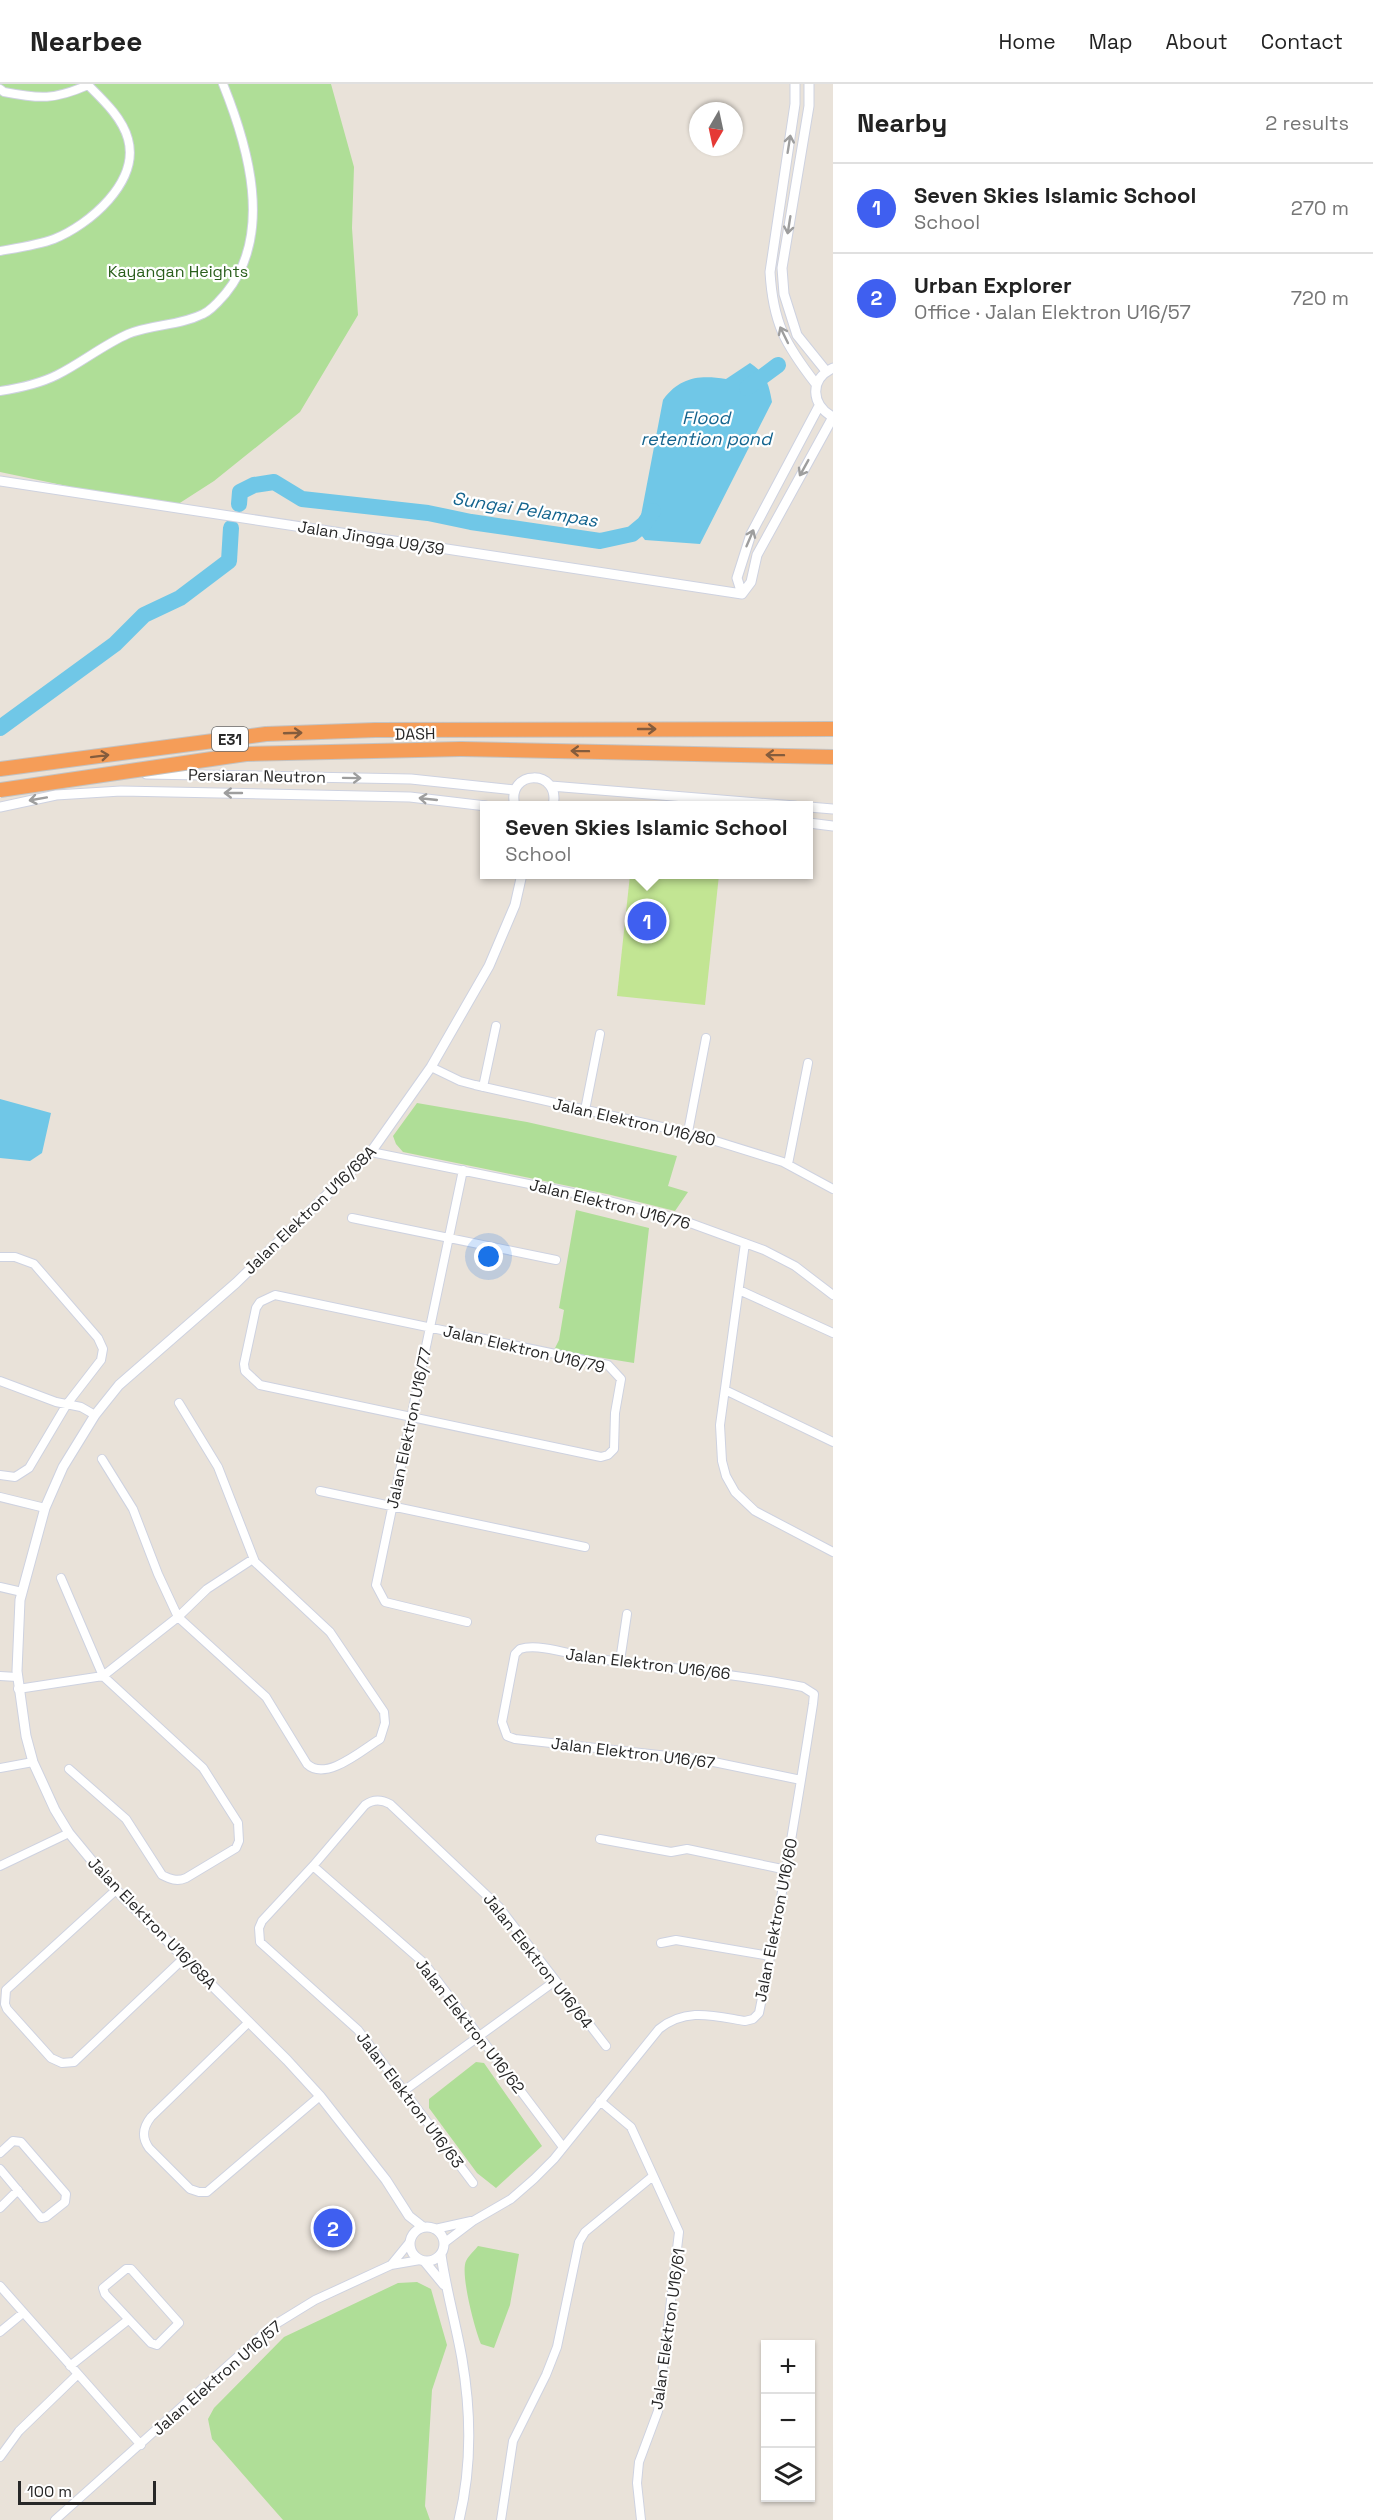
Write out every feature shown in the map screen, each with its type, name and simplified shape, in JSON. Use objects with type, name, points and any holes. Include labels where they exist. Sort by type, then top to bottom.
[{"type":"highway","name":"DASH","points":[[0,769],[266,734],[462,729],[833,729]]},
{"type":"highway","name":"DASH","points":[[0,788],[246,754],[460,749],[833,757]]},
{"type":"street","points":[[0,391],[34,384],[56,376],[127,335],[203,314],[215,305],[232,284],[241,267],[248,243],[252,192],[246,152],[223,84]]},
{"type":"street","points":[[795,84],[795,104],[770,272],[771,292],[775,315],[786,340],[816,384]]},
{"type":"street","points":[[742,594],[751,582],[757,555],[833,417],[819,406],[815,391],[816,384],[830,369],[797,334],[784,294],[782,268],[809,106],[809,84]]},
{"type":"street","points":[[0,89],[4,92],[39,99],[66,95],[87,85],[107,104],[128,139],[128,167],[125,177],[116,192],[104,205],[55,239],[0,251]]},
{"type":"street","points":[[742,594],[737,578],[751,534],[819,406]]},
{"type":"street","name":"Jalan Jingga U9/39","points":[[0,481],[742,594]]},
{"type":"street","name":"Persiaran Neutron","points":[[0,788],[59,777],[122,774],[411,779],[515,790]]},
{"type":"street","points":[[514,801],[515,790],[519,784],[531,777],[545,781],[550,786],[554,792],[554,801]]},
{"type":"street","points":[[550,786],[734,801]]},
{"type":"street","name":"Persiaran Neutron","points":[[0,807],[56,795],[121,791],[410,797],[480,805]]},
{"type":"street","points":[[813,807],[833,809]]},
{"type":"street","points":[[813,824],[833,826]]},
{"type":"street","name":"Jalan Elektron U16/68A","points":[[423,2227],[409,2216],[386,2180],[320,2096],[116,1890],[69,1833],[55,1810],[33,1762],[26,1736],[17,1677],[22,1592],[45,1508],[63,1467],[94,1415],[119,1384],[236,1283],[371,1152],[431,1067],[489,966],[515,905],[521,879]]},
{"type":"street","points":[[483,1087],[496,1026]]},
{"type":"street","points":[[585,1110],[600,1034]]},
{"type":"street","points":[[688,1132],[706,1038]]},
{"type":"street","points":[[788,1164],[808,1063]]},
{"type":"street","name":"Jalan Elektron U16/80","points":[[431,1067],[460,1081],[483,1087],[688,1132],[788,1164],[833,1189]]},
{"type":"street","name":"Jalan Elektron U16/76","points":[[371,1152],[593,1197],[679,1219],[745,1243],[795,1266],[833,1295]]},
{"type":"street","name":"Jalan Elektron U16/77","points":[[463,1170],[376,1585],[385,1602],[467,1622]]},
{"type":"street","points":[[352,1218],[556,1260]]},
{"type":"street","points":[[745,1243],[720,1425],[722,1461],[726,1476],[735,1492],[755,1511],[833,1551]]},
{"type":"street","points":[[0,1257],[26,1260],[41,1270],[98,1338],[102,1344],[103,1354],[98,1365],[67,1404],[29,1468],[15,1477],[0,1475]]},
{"type":"street","points":[[739,1290],[833,1333]]},
{"type":"street","points":[[411,1417],[260,1385],[245,1371],[244,1364],[250,1334],[260,1302],[275,1295],[430,1328]]},
{"type":"street","name":"Jalan Elektron U16/79","points":[[411,1417],[601,1457],[608,1455],[614,1449],[615,1413],[621,1379],[608,1365],[430,1328]]},
{"type":"street","points":[[0,1381],[56,1402],[81,1407],[94,1415]]},
{"type":"street","points":[[725,1390],[833,1442]]},
{"type":"street","points":[[102,1459],[133,1509],[158,1574],[178,1617],[266,1697],[310,1767],[328,1770],[380,1739],[385,1723],[384,1712],[330,1632],[253,1559],[218,1467],[179,1402]]},
{"type":"street","points":[[320,1491],[585,1547]]},
{"type":"street","points":[[0,1497],[45,1508]]},
{"type":"street","points":[[18,1689],[103,1677],[178,1617],[207,1589],[253,1559]]},
{"type":"street","points":[[61,1578],[103,1677],[203,1768],[238,1823],[239,1841],[236,1848],[180,1881],[162,1875],[126,1819],[69,1769]]},
{"type":"street","points":[[0,1587],[22,1592]]},
{"type":"street","points":[[620,1661],[627,1614]]},
{"type":"street","name":"Jalan Elektron U16/66","points":[[506,1696],[512,1661],[520,1649],[526,1647],[620,1661],[720,1672],[803,1687],[814,1694],[813,1704]]},
{"type":"street","points":[[0,1676],[17,1677]]},
{"type":"street","name":"Jalan Elektron U16/67","points":[[506,1696],[503,1730],[507,1736],[515,1739],[704,1760],[801,1780]]},
{"type":"street","name":"Jalan Elektron U16/60","points":[[473,2221],[511,2199],[534,2179],[668,2021],[696,2013],[745,2020],[753,2019],[759,2013],[787,1870],[813,1704]]},
{"type":"street","points":[[0,1768],[33,1762]]},
{"type":"street","name":"Jalan Elektron U16/64","points":[[313,1866],[365,1805],[370,1801],[378,1800],[390,1804],[491,1899],[606,2046]]},
{"type":"street","points":[[0,1866],[69,1833]]},
{"type":"street","points":[[600,1839],[670,1852],[687,1849],[787,1870]]},
{"type":"street","name":"Jalan Elektron U16/63","points":[[313,1866],[262,1921],[258,1935],[265,1946],[358,2030],[473,2183]]},
{"type":"street","name":"Jalan Elektron U16/62","points":[[313,1866],[424,1963],[563,2147]]},
{"type":"street","points":[[116,1890],[6,1990],[7,2008],[51,2058],[62,2063],[74,2062],[184,1958]]},
{"type":"street","points":[[661,1943],[676,1940],[770,1956]]},
{"type":"street","points":[[405,2090],[555,1982]]},
{"type":"street","points":[[249,2022],[145,2124],[144,2141],[149,2148],[190,2189],[207,2192],[320,2096]]},
{"type":"street","name":"Jalan Elektron U16/61","points":[[600,2101],[631,2127],[675,2220],[679,2240],[658,2411],[639,2462],[637,2483],[641,2520]]},
{"type":"street","points":[[0,2153],[13,2141],[21,2142],[67,2198],[46,2217],[41,2218],[0,2169]]},
{"type":"street","points":[[501,2520],[513,2441],[546,2375],[556,2347],[579,2242],[585,2232],[653,2176]]},
{"type":"street","points":[[0,2208],[18,2190]]},
{"type":"street","name":"Jalan Elektron U16/68A","points":[[409,2216],[410,2240]]},
{"type":"street","points":[[446,2287],[412,2253],[410,2240],[418,2229],[423,2227],[435,2229],[473,2221]]},
{"type":"street","points":[[444,2244],[473,2221]]},
{"type":"street","points":[[435,2229],[441,2235],[444,2244],[441,2255],[462,2360],[468,2415],[469,2455],[459,2520]]},
{"type":"street","name":"Jalan Elektron U16/57","points":[[391,2265],[410,2240]]},
{"type":"street","points":[[422,2261],[431,2261],[441,2255]]},
{"type":"street","name":"Jalan Elektron U16/57","points":[[55,2520],[271,2327],[315,2300],[391,2265],[422,2261]]},
{"type":"street","points":[[126,2269],[131,2269],[179,2323],[157,2345],[151,2343],[128,2320],[105,2294],[103,2288],[126,2269]]},
{"type":"street","points":[[0,2286],[141,2445]]},
{"type":"street","points":[[0,2332],[23,2313]]},
{"type":"street","points":[[70,2366],[128,2320]]},
{"type":"street","points":[[0,2457],[20,2431],[77,2375]]},
{"type":"green space","name":"Kayangan Heights","points":[[0,84],[331,84],[354,167],[352,228],[358,315],[300,412],[214,481],[172,508],[0,472]]},
{"type":"green space","points":[[630,879],[719,879],[705,1005],[617,996]]},
{"type":"green space","points":[[417,1103],[527,1122],[677,1156],[668,1186],[688,1192],[675,1211],[607,1194],[403,1152],[393,1136]]},
{"type":"green space","points":[[576,1210],[649,1228],[634,1363],[554,1350],[559,1340],[564,1310],[559,1308]]},
{"type":"green space","points":[[476,2062],[484,2063],[542,2146],[496,2188],[477,2173],[429,2108],[429,2099]]},
{"type":"green space","points":[[478,2246],[519,2254],[510,2305],[494,2348],[481,2344],[472,2315],[465,2277],[466,2261]]},
{"type":"green space","points":[[417,2282],[431,2289],[447,2345],[432,2390],[425,2506],[430,2520],[283,2520],[212,2439],[208,2419],[214,2408],[284,2337],[398,2283]]},
{"type":"water","name":"Flood retention pond","points":[[750,363],[766,380],[772,402],[700,544],[645,540],[638,531],[663,400],[669,392],[683,382],[707,377],[726,379]]},
{"type":"water","points":[[0,1099],[51,1113],[42,1153],[30,1161],[0,1158]]},
{"type":"waterway","name":"Sungai Pelampas","points":[[747,388],[778,365]]},
{"type":"waterway","name":"Sungai Pelampas","points":[[239,504],[240,492],[254,485],[274,482],[302,499],[428,513],[471,522],[600,541],[632,534],[644,524],[653,511]]},
{"type":"waterway","name":"Sungai Pelampas","points":[[0,728],[115,644],[144,615],[180,598],[229,561],[231,528]]},
{"type":"place","name":"Seven Skies Islamic School","points":[[647,921]]},
{"type":"place","name":"Urban Explorer","points":[[333,2228]]}]
